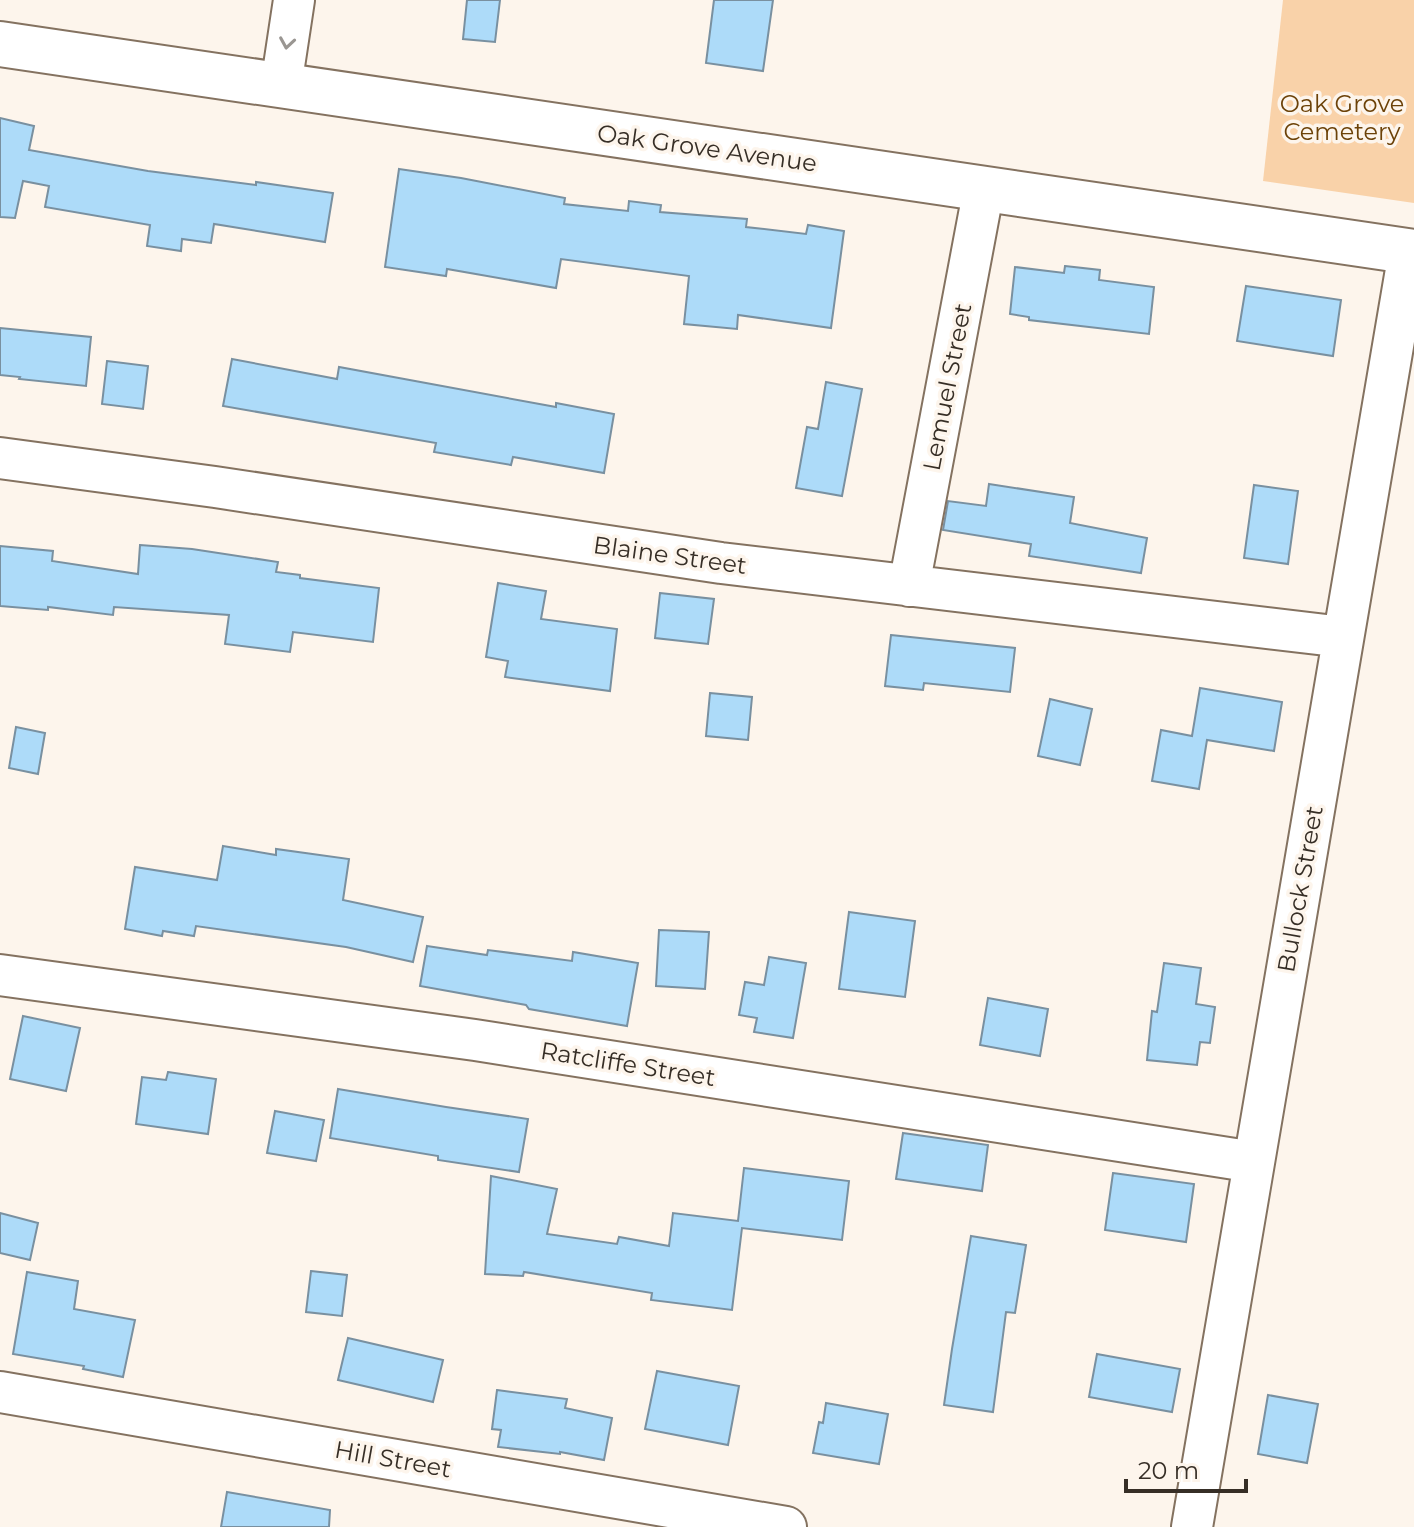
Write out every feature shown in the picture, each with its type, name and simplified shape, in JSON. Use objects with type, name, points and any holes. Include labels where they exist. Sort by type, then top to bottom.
[{"type":"street","points":[[281,86],[294,0]]},
{"type":"street","name":"Oak Grove Avenue","points":[[0,44],[1411,252]]},
{"type":"street","name":"Lemuel Street","points":[[909,586],[984,188]]},
{"type":"street","name":"Bullock Street","points":[[1192,1527],[1411,252]]},
{"type":"street","name":"Blaine Street","points":[[0,458],[721,563],[1343,637]]},
{"type":"street","name":"Ratcliffe Street","points":[[0,975],[475,1040],[1254,1162]]},
{"type":"street","name":"Hill Street","points":[[0,1392],[786,1527]]},
{"type":"green space","name":"Oak Grove Cemetery","points":[[1283,0],[1414,0],[1414,203],[1263,181]]},
{"type":"building","points":[[467,0],[500,0],[495,42],[463,39]]},
{"type":"building","points":[[714,0],[773,0],[763,71],[706,63]]},
{"type":"building","points":[[0,118],[34,126],[29,150],[148,171],[333,193],[325,242],[214,224],[211,243],[182,239],[181,251],[147,246],[150,225],[45,207],[49,186],[23,181],[15,218],[0,217]]},
{"type":"building","points":[[399,169],[565,198],[564,204],[628,211],[629,201],[661,205],[660,212],[747,219],[746,227],[806,234],[808,225],[844,231],[831,328],[738,315],[737,329],[684,324],[689,276],[561,259],[556,288],[447,269],[446,276],[385,267]]},
{"type":"building","points":[[1065,266],[1100,270],[1099,280],[1154,287],[1149,334],[1029,320],[1029,317],[1010,314],[1015,267],[1064,273]]},
{"type":"building","points":[[1246,286],[1341,300],[1333,356],[1237,341]]},
{"type":"building","points":[[0,328],[91,337],[86,386],[0,375]]},
{"type":"building","points":[[232,359],[337,379],[339,367],[556,407],[556,403],[614,414],[604,473],[513,457],[511,465],[434,452],[436,443],[223,406]]},
{"type":"building","points":[[107,361],[148,366],[143,409],[102,404]]},
{"type":"building","points":[[826,382],[862,389],[842,496],[796,488],[807,427],[818,429]]},
{"type":"building","points":[[989,484],[1074,497],[1070,523],[1147,538],[1141,573],[1029,556],[1031,544],[943,530],[948,501],[986,506]]},
{"type":"building","points":[[1254,485],[1298,491],[1288,564],[1244,558]]},
{"type":"building","points":[[140,545],[278,562],[276,572],[379,588],[373,642],[293,632],[290,652],[225,644],[229,615],[114,607],[113,615],[48,607],[48,610],[0,606],[0,546],[53,551],[52,561],[138,574]]},
{"type":"building","points":[[498,583],[546,591],[541,619],[617,629],[610,691],[505,677],[508,661],[486,657]]},
{"type":"building","points":[[660,593],[714,599],[708,644],[655,638]]},
{"type":"building","points":[[891,635],[1015,648],[1010,692],[924,683],[923,690],[885,686]]},
{"type":"building","points":[[1200,688],[1282,702],[1274,751],[1207,740],[1199,789],[1152,781],[1161,730],[1192,736]]},
{"type":"building","points":[[710,693],[752,697],[748,740],[706,736]]},
{"type":"building","points":[[1050,699],[1092,709],[1080,765],[1038,756]]},
{"type":"building","points":[[16,727],[45,733],[38,774],[9,768]]},
{"type":"building","points":[[223,846],[276,855],[276,849],[349,859],[343,900],[423,917],[413,962],[346,947],[196,926],[194,936],[163,931],[162,936],[125,929],[135,867],[217,880]]},
{"type":"building","points":[[849,912],[915,921],[905,997],[839,989]]},
{"type":"building","points":[[659,930],[709,932],[705,989],[656,986]]},
{"type":"building","points":[[427,946],[487,955],[488,950],[572,961],[573,952],[638,963],[627,1026],[420,986]]},
{"type":"building","points":[[769,957],[806,963],[793,1038],[754,1032],[757,1018],[739,1015],[745,982],[764,985]]},
{"type":"building","points":[[1164,963],[1201,968],[1196,1004],[1215,1007],[1210,1043],[1200,1042],[1197,1065],[1147,1060],[1152,1011],[1157,1012]]},
{"type":"building","points":[[988,998],[1048,1009],[1040,1056],[980,1045]]},
{"type":"building","points":[[23,1016],[80,1028],[66,1091],[10,1079]]},
{"type":"building","points":[[168,1072],[216,1079],[208,1134],[136,1124],[142,1077],[166,1080]]},
{"type":"building","points":[[338,1089],[528,1119],[519,1172],[438,1160],[438,1156],[330,1138]]},
{"type":"building","points":[[275,1111],[324,1120],[316,1161],[267,1153]]},
{"type":"building","points":[[903,1133],[988,1145],[982,1191],[896,1179]]},
{"type":"building","points":[[744,1168],[849,1181],[842,1240],[742,1228],[732,1310],[651,1300],[652,1293],[524,1272],[523,1276],[485,1274],[491,1176],[557,1189],[547,1234],[617,1244],[619,1237],[669,1246],[673,1213],[738,1221]]},
{"type":"building","points":[[1113,1173],[1194,1184],[1186,1242],[1105,1230]]},
{"type":"building","points":[[0,1213],[38,1223],[30,1260],[0,1253]]},
{"type":"building","points":[[971,1236],[1026,1245],[1015,1313],[1006,1312],[993,1412],[944,1405]]},
{"type":"building","points":[[311,1271],[347,1275],[342,1316],[306,1312]]},
{"type":"building","points":[[27,1272],[78,1281],[74,1309],[135,1320],[123,1377],[83,1369],[84,1366],[13,1354]]},
{"type":"building","points":[[348,1338],[443,1360],[433,1402],[338,1380]]},
{"type":"building","points":[[1097,1354],[1180,1369],[1172,1412],[1089,1397]]},
{"type":"building","points":[[657,1371],[739,1386],[728,1445],[645,1429]]},
{"type":"building","points":[[497,1390],[567,1399],[565,1408],[612,1418],[604,1460],[560,1452],[498,1447],[501,1430],[492,1429]]},
{"type":"building","points":[[1268,1395],[1318,1404],[1307,1463],[1258,1454]]},
{"type":"building","points":[[826,1403],[888,1414],[879,1464],[813,1453]]},
{"type":"building","points":[[227,1492],[330,1510],[329,1527],[221,1527]]}]
